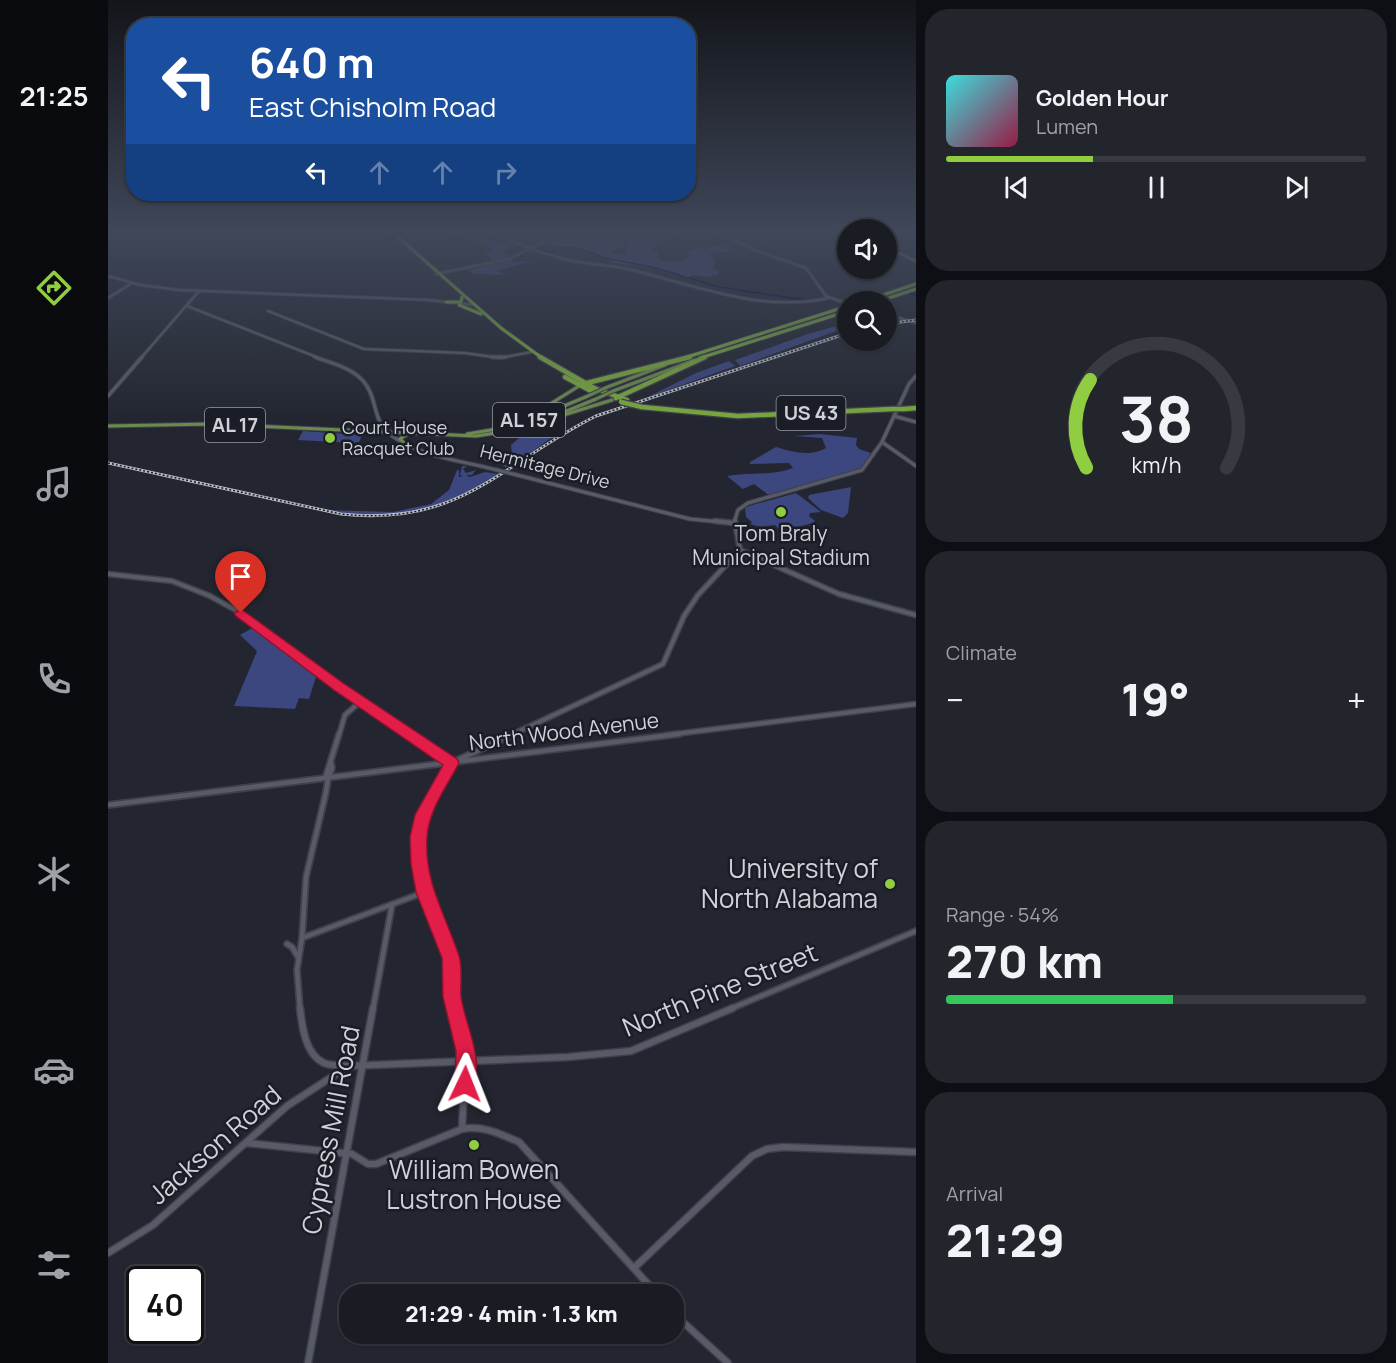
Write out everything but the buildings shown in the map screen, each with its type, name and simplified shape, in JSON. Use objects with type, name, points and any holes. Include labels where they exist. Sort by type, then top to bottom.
[{"type":"highway","name":"US 43","points":[[458,294],[529,352],[573,380],[620,400]]},
{"type":"highway","name":"US 43","points":[[460,294],[529,352]]},
{"type":"highway","points":[[446,302],[461,302],[462,297]]},
{"type":"highway","points":[[459,305],[482,314]]},
{"type":"highway","name":"AL 157","points":[[697,356],[837,309]]},
{"type":"highway","name":"AL 157","points":[[697,356],[707,356],[837,314]]},
{"type":"highway","points":[[584,384],[697,356]]},
{"type":"highway","points":[[620,400],[626,394],[697,356]]},
{"type":"highway","name":"US 43","points":[[573,380],[579,386],[645,406],[738,416],[916,408]]},
{"type":"highway","points":[[573,380],[595,380]]},
{"type":"highway","name":"AL 17","points":[[579,386],[584,384]]},
{"type":"main road","name":"AL 157","points":[[468,435],[516,426],[605,388],[697,356]]},
{"type":"main road","name":"AL 157","points":[[515,430],[697,356]]},
{"type":"main road","points":[[569,391],[574,385],[573,380]]},
{"type":"main road","name":"AL 17","points":[[459,436],[497,429],[523,421],[579,386]]},
{"type":"main road","name":"AL 17","points":[[108,426],[210,424],[484,436],[515,430],[620,400]]},
{"type":"main road","points":[[369,432],[377,430],[380,425]]},
{"type":"main road","points":[[404,443],[401,438],[412,434]]},
{"type":"street","points":[[108,396],[197,294]]},
{"type":"street","points":[[258,294],[446,302],[474,306]]},
{"type":"street","points":[[717,294],[797,304],[829,298]]},
{"type":"street","points":[[824,294],[837,301]]},
{"type":"street","name":"Hermitage Drive","points":[[187,306],[348,370],[366,384],[380,425],[387,433],[404,443],[497,470],[690,519],[734,523]]},
{"type":"street","points":[[268,311],[364,349],[465,353],[500,358],[529,352]]},
{"type":"street","points":[[897,317],[916,323]]},
{"type":"street","points":[[740,550],[734,523],[735,513],[748,503],[861,471],[882,442],[907,388],[916,376]]},
{"type":"street","points":[[907,388],[913,387]]},
{"type":"street","points":[[894,416],[916,422]]},
{"type":"street","points":[[882,442],[916,466]]},
{"type":"street","points":[[740,550],[838,594],[916,615]]},
{"type":"street","points":[[462,1129],[465,1041],[452,997],[451,958],[424,892],[419,864],[420,826],[429,802],[451,763],[663,664],[684,616],[698,595],[740,550]]},
{"type":"street","points":[[108,574],[157,578],[193,588],[241,613],[360,702],[451,763]]},
{"type":"street","name":"North Pine Street","points":[[360,702],[345,715],[331,764],[332,768],[306,877],[302,938],[298,959],[298,987],[304,1037],[315,1056],[324,1062],[348,1066],[568,1057],[631,1051],[916,931]]},
{"type":"street","name":"North Wood Avenue","points":[[108,805],[916,704]]},
{"type":"street","points":[[471,753],[474,760]]},
{"type":"street","points":[[302,938],[424,892]]},
{"type":"street","name":"Cypress Mill Road","points":[[308,1363],[392,905]]},
{"type":"street","points":[[287,944],[296,951],[298,959]]},
{"type":"street","name":"Jackson Road","points":[[108,1253],[153,1225],[287,1106],[348,1066]]},
{"type":"street","points":[[246,1143],[346,1153],[368,1164],[376,1164],[462,1129],[480,1127],[519,1142],[648,1284]]},
{"type":"street","points":[[634,1268],[752,1156],[767,1149],[783,1147],[916,1152]]},
{"type":"street","points":[[684,1323],[728,1363]]},
{"type":"shaded area","points":[[837,326],[837,331],[740,366],[735,360]]},
{"type":"shaded area","points":[[729,361],[735,366],[646,398],[696,373]]},
{"type":"shaded area","name":"Court House Racquet Club","points":[[303,431],[362,435],[359,442],[353,443],[298,440]]},
{"type":"shaded area","points":[[820,434],[857,438],[856,445],[859,449],[871,453],[860,469],[770,496],[754,484],[743,489],[727,476],[777,472],[793,468],[789,463],[750,464],[750,462],[776,447],[801,453],[820,451],[826,448],[822,438],[794,436]]},
{"type":"shaded area","points":[[537,435],[554,436],[512,466],[505,467],[497,462],[512,455],[511,445],[519,438]]},
{"type":"shaded area","points":[[462,466],[467,466],[463,469],[466,473],[476,470],[472,475],[466,475],[470,477],[485,472],[498,474],[480,488],[460,498],[415,512],[368,515],[322,510],[393,512],[431,504],[449,490],[457,470],[459,470],[459,477],[463,476],[460,475]]},
{"type":"shaded area","points":[[851,487],[848,513],[843,518],[821,510],[808,498],[809,495]]},
{"type":"shaded area","name":"Tom Braly Municipal Stadium","points":[[796,493],[821,512],[810,513],[809,516],[815,521],[813,523],[781,531],[775,525],[761,527],[750,524],[752,522],[746,517],[745,508]]},
{"type":"shaded area","points":[[256,626],[317,674],[309,699],[299,698],[295,709],[234,706],[257,651],[240,635]]},
{"type":"waterway","points":[[762,294],[804,300]]},
{"type":"waterway","points":[[910,294],[916,295]]},
{"type":"railway","points":[[897,323],[916,320]]},
{"type":"railway","points":[[108,463],[341,514],[383,515],[418,511],[450,501],[478,488],[596,416],[837,337]]},
{"type":"place","name":"Court House Racquet Club","points":[[330,438]]},
{"type":"place","name":"Tom Braly Municipal Stadium","points":[[781,512]]},
{"type":"place","name":"University of North Alabama","points":[[890,884]]},
{"type":"place","name":"William Bowen Lustron House","points":[[474,1145]]},
{"type":"route","points":[[241,613],[339,687],[445,756],[451,763],[423,815],[418,837],[419,864],[424,892],[451,958],[452,997],[465,1041],[465,1084]]}]
